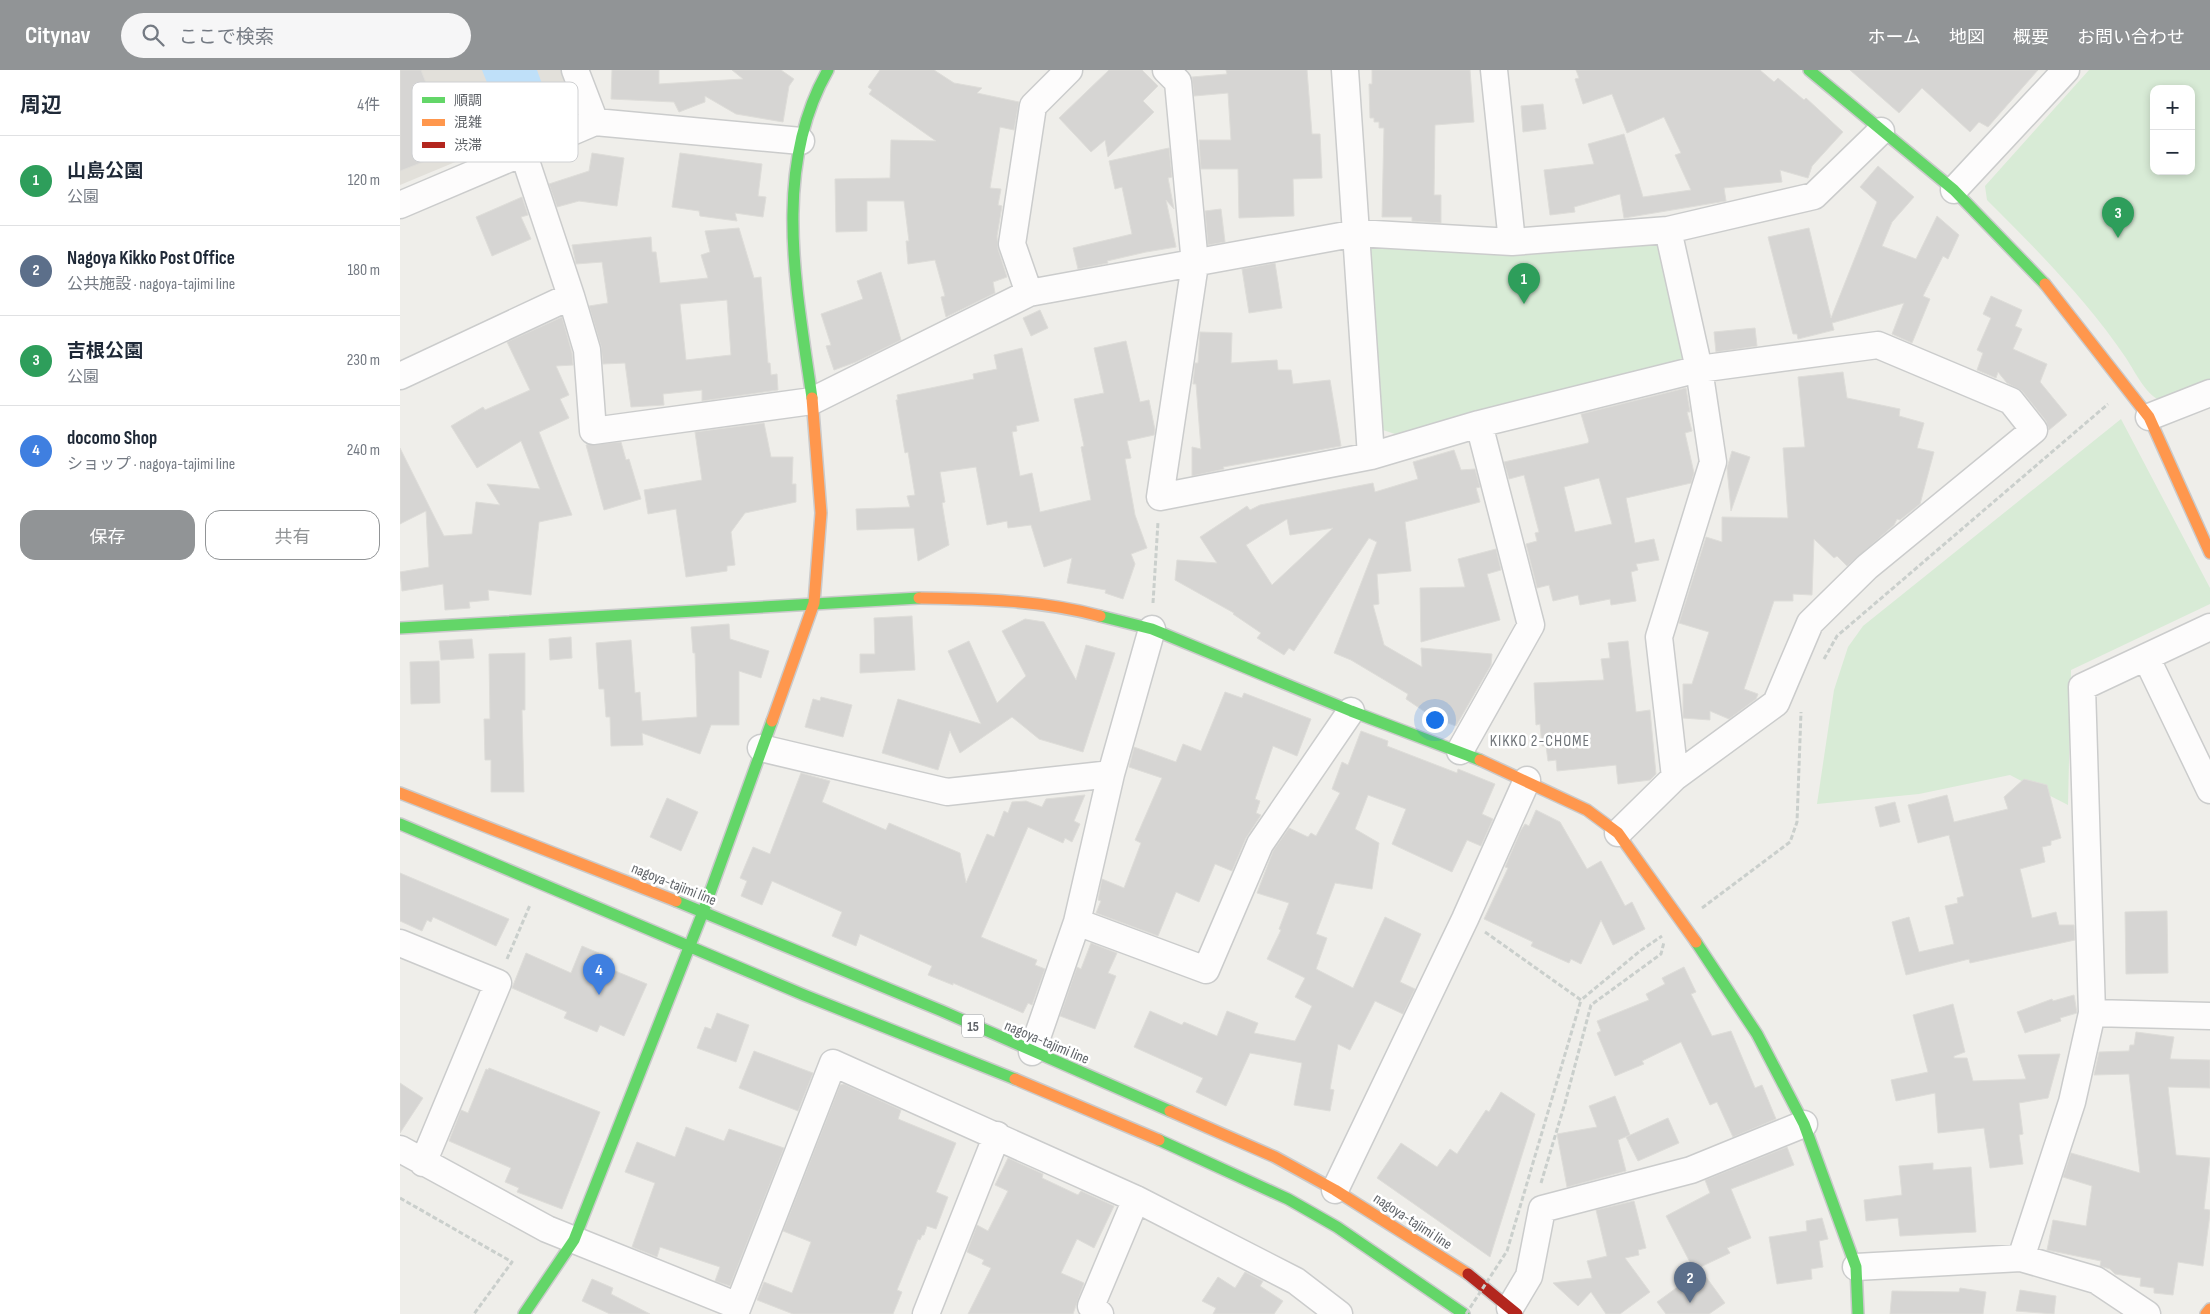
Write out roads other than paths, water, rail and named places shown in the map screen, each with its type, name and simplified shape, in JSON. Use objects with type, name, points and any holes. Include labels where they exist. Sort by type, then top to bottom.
[{"type":"street","points":[[575,70],[595,122]]},
{"type":"street","points":[[524,1314],[574,1240],[703,912],[814,603],[822,513],[812,401],[796,284],[793,220],[801,141],[820,84],[828,70]]},
{"type":"street","points":[[1028,293],[1012,244],[1033,106],[1069,70]]},
{"type":"street","points":[[1166,70],[1178,82],[1196,264],[1160,497],[1371,456],[1479,424],[1699,369],[1878,345],[2011,401],[2034,430],[1867,568],[1810,623],[1776,703],[1674,777],[1618,833]]},
{"type":"street","points":[[1345,70],[1371,456]]},
{"type":"street","points":[[1494,70],[1512,242]]},
{"type":"street","points":[[1809,70],[1954,190],[2051,290],[2149,417],[2210,553]]},
{"type":"street","points":[[1954,190],[2066,70]]},
{"type":"street","points":[[578,129],[595,122],[801,141]]},
{"type":"street","points":[[526,162],[587,350],[593,431],[812,401],[1028,293],[1196,264],[1357,233],[1512,242],[1668,230],[1814,196],[1881,131]]},
{"type":"street","points":[[400,205],[500,162]]},
{"type":"street","points":[[1668,230],[1699,369],[1713,462],[1659,637],[1674,777]]},
{"type":"street","points":[[400,376],[571,296]]},
{"type":"street","points":[[2149,417],[2210,392]]},
{"type":"street","points":[[1460,751],[1531,625],[1479,424]]},
{"type":"street","points":[[400,628],[911,598],[994,599],[1082,611],[1152,630],[1352,711],[1460,751],[1527,780],[1586,810],[1618,833],[1682,922],[1757,1034],[1804,1124],[1856,1267],[1858,1314]]},
{"type":"street","points":[[2021,1258],[2072,1102],[2092,1013],[2082,687],[2210,627]]},
{"type":"street","points":[[1032,1052],[1077,922],[1111,774],[1152,630]]},
{"type":"street","points":[[2146,657],[2210,790]]},
{"type":"street","points":[[1077,922],[1206,970],[1260,844],[1352,711]]},
{"type":"street","points":[[761,748],[947,792],[1111,774]]},
{"type":"street","points":[[1336,1190],[1465,919],[1527,780]]},
{"type":"street","name":"nagoya-tajimi line","points":[[400,793],[703,912],[942,1012],[1275,1157],[1336,1190],[1471,1276],[1513,1311]]},
{"type":"street","name":"15","points":[[400,824],[804,996],[1114,1120],[1288,1199],[1337,1226],[1465,1314]]},
{"type":"street","points":[[400,943],[498,983],[423,1163]]},
{"type":"street","points":[[2092,1013],[2210,1016]]},
{"type":"street","points":[[400,1150],[547,1229],[737,1310],[833,1063],[1136,1199],[1296,1281],[1339,1314]]},
{"type":"street","points":[[1513,1311],[1529,1276],[1542,1209],[1692,1170],[1804,1124]]},
{"type":"street","points":[[926,1314],[996,1135]]},
{"type":"street","points":[[1100,1314],[1091,1306],[1136,1199]]},
{"type":"street","points":[[1856,1267],[2021,1258],[2096,1280],[2147,1314]]},
{"type":"street","points":[[2206,1314],[2210,1308]]},
{"type":"water","points":[[482,70],[537,70],[541,82],[487,82]]},
{"type":"place","name":"吉根公園","points":[[2118,238]]},
{"type":"place","name":"山島公園","points":[[1524,304]]},
{"type":"place","name":"docomo Shop","points":[[599,995]]},
{"type":"place","name":"Nagoya Kikko Post Office","points":[[1690,1303]]},
{"type":"district","name":"KIKKO 2-CHOME","points":[[1540,740]]}]
